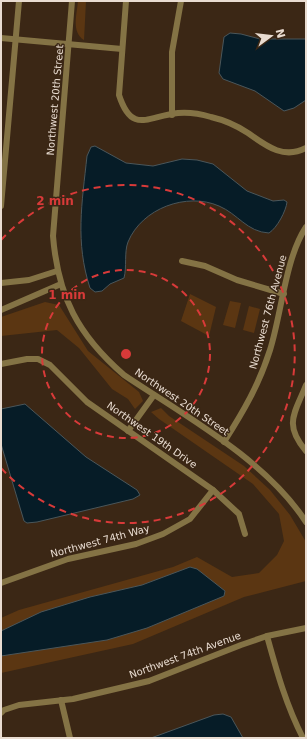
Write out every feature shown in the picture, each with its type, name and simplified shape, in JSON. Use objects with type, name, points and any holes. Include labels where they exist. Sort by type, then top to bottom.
[{"type":"street","points":[[1,206],[19,1]]},
{"type":"street","name":"Northwest 20th Street","points":[[72,1],[70,45],[54,236],[57,272],[72,311],[88,338],[105,358],[124,374],[224,442],[262,471],[294,504],[306,522]]},
{"type":"street","points":[[126,1],[119,94],[123,108],[131,117],[142,120],[177,113],[201,114],[224,120],[275,151],[290,152],[306,148]]},
{"type":"street","points":[[172,115],[172,52],[181,1]]},
{"type":"street","points":[[1,38],[122,49]]},
{"type":"street","name":"Northwest 76th Avenue","points":[[224,442],[249,403],[260,378],[270,349],[292,260],[306,227]]},
{"type":"street","points":[[182,261],[205,266],[237,280],[284,294]]},
{"type":"street","points":[[1,283],[29,280],[57,272]]},
{"type":"street","points":[[1,310],[61,284]]},
{"type":"street","points":[[1,307],[8,307]]},
{"type":"street","name":"Northwest 19th Drive","points":[[1,364],[27,359],[38,359],[50,365],[87,402],[213,490],[240,514],[245,534]]},
{"type":"street","points":[[306,385],[294,410],[293,428],[295,437],[306,451]]},
{"type":"street","points":[[128,431],[154,395]]},
{"type":"street","name":"Northwest 74th Way","points":[[1,583],[68,559],[136,544],[164,534],[190,519],[213,490]]},
{"type":"street","name":"Northwest 74th Avenue","points":[[1,713],[4,710],[19,705],[109,692],[150,681],[267,636],[306,628]]},
{"type":"street","points":[[267,636],[281,688],[291,714],[303,738]]},
{"type":"street","points":[[61,700],[70,738]]},
{"type":"shaded area","points":[[78,1],[86,1],[84,40],[80,37],[76,28]]},
{"type":"shaded area","points":[[190,294],[216,307],[209,336],[181,321]]},
{"type":"shaded area","points":[[230,301],[241,303],[235,328],[223,325]]},
{"type":"shaded area","points":[[45,302],[59,305],[88,351],[139,392],[143,401],[135,409],[128,399],[112,389],[79,348],[57,330],[1,336],[1,317]]},
{"type":"shaded area","points":[[249,306],[260,309],[254,333],[243,330]]},
{"type":"shaded area","points":[[161,408],[169,416],[244,466],[270,490],[290,515],[306,542],[306,581],[244,597],[133,644],[1,673],[1,618],[19,610],[173,567],[197,557],[232,577],[259,573],[277,555],[284,541],[279,514],[253,484],[151,412]]},
{"type":"water","points":[[230,33],[260,39],[306,39],[306,100],[294,108],[284,111],[255,91],[223,79],[219,73],[224,37]]},
{"type":"water","points":[[95,146],[126,163],[153,166],[182,159],[197,160],[213,164],[247,191],[273,201],[284,200],[287,202],[286,206],[278,223],[269,233],[261,232],[249,226],[226,209],[206,202],[180,202],[167,206],[144,220],[135,230],[127,246],[124,278],[110,284],[102,291],[95,292],[90,288],[85,271],[82,255],[81,222],[87,156],[91,147]]},
{"type":"water","points":[[25,404],[86,457],[137,490],[140,495],[133,499],[37,522],[27,523],[24,521],[1,444],[1,409]]},
{"type":"water","points":[[190,567],[197,569],[225,591],[224,596],[147,628],[107,640],[1,656],[1,631],[41,612],[90,597],[142,585]]},
{"type":"water","points":[[223,714],[231,717],[243,738],[151,738],[214,715]]}]
